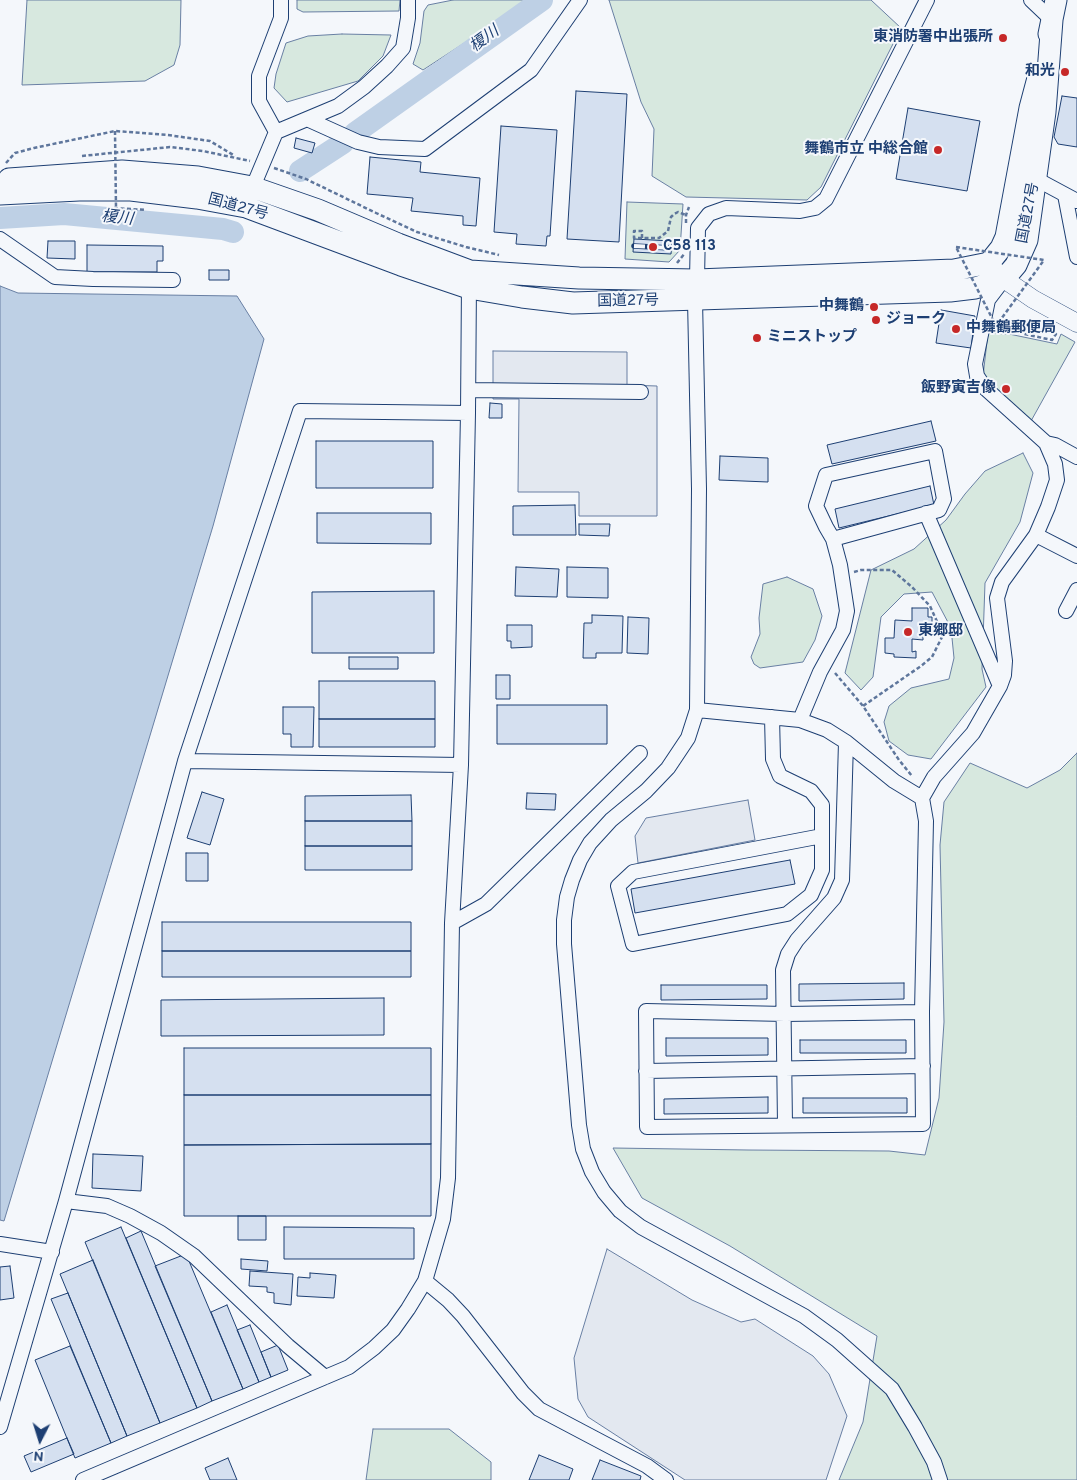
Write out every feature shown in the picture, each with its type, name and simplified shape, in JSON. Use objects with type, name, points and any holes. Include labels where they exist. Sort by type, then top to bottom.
[{"type":"highway","name":"国道27号","points":[[696,290],[950,291],[975,288],[1004,279],[1016,265],[1027,240],[1045,112],[1054,10]]},
{"type":"highway","name":"国道27号","points":[[2,172],[122,171],[198,176],[401,265],[469,280],[522,297],[573,303],[696,290],[954,270],[989,263],[1001,248],[1006,237],[1030,108],[1054,10]]},
{"type":"highway","name":"国道27号","points":[[0,194],[79,190],[131,190],[197,198],[249,197]]},
{"type":"main road","points":[[989,263],[1004,279],[1033,299],[1077,323]]},
{"type":"street","points":[[276,132],[260,101],[259,76],[281,18],[282,0]]},
{"type":"street","points":[[249,197],[276,132],[338,106],[364,87],[404,48],[408,0]]},
{"type":"street","points":[[307,119],[358,142],[380,147],[425,149],[531,70],[580,0]]},
{"type":"street","points":[[927,0],[826,198],[815,208],[800,211],[726,208],[709,214],[698,228],[696,290],[698,489],[697,710],[688,738],[668,768],[646,791],[611,820],[590,843],[580,860],[570,888],[564,920],[564,944],[579,1125],[583,1150],[592,1172],[604,1192],[620,1211],[641,1227],[804,1316],[837,1340],[892,1389],[934,1462],[940,1480]]},
{"type":"street","points":[[1031,0],[1054,10]]},
{"type":"street","points":[[1036,180],[1071,198],[1077,258]]},
{"type":"street","points":[[0,239],[55,277],[173,280]]},
{"type":"street","points":[[922,1012],[784,1014],[646,1011],[647,1127],[923,1124],[922,1012],[926,821],[923,795],[934,777],[973,733],[1000,686],[1004,675],[1005,660],[997,598],[1002,582],[1036,535],[1048,508],[1057,480],[1055,464],[1046,443],[985,388],[977,376],[975,364],[988,300],[1004,279]]},
{"type":"street","points":[[83,1480],[349,1367],[374,1348],[393,1330],[425,1281],[443,1219],[448,1178],[452,923],[461,765],[469,390],[469,280]]},
{"type":"street","points":[[469,390],[641,392]]},
{"type":"street","points":[[0,1427],[52,1252],[185,761],[300,411],[468,413]]},
{"type":"street","points":[[1046,443],[1077,457]]},
{"type":"street","points":[[800,720],[820,672],[843,630],[847,611],[841,571],[833,539],[816,506],[826,475],[935,451],[944,500],[939,510],[833,539]]},
{"type":"street","points":[[926,513],[1000,686]]},
{"type":"street","points":[[1036,535],[1077,556]]},
{"type":"street","points":[[1066,611],[1077,590]]},
{"type":"street","points":[[697,710],[800,720],[827,730],[846,742],[894,781],[923,795]]},
{"type":"street","points":[[772,717],[773,759],[780,776],[811,791],[822,804],[822,836],[822,870],[811,896],[787,914],[633,944],[618,886],[633,872],[822,836]]},
{"type":"street","points":[[785,1125],[783,970],[788,954],[797,940],[834,898],[842,880],[846,742]]},
{"type":"street","points":[[452,923],[486,904],[640,753]]},
{"type":"street","points":[[185,761],[461,765]]},
{"type":"street","points":[[646,1071],[922,1066]]},
{"type":"street","points":[[66,1201],[107,1206],[161,1233],[194,1256],[288,1346],[325,1377]]},
{"type":"street","points":[[0,1244],[52,1252]]},
{"type":"street","points":[[425,1281],[448,1300],[463,1316],[523,1393],[539,1409],[647,1466],[666,1480]]},
{"type":"path","points":[[2,172],[15,153],[115,131],[210,141],[238,158]]},
{"type":"path","points":[[115,131],[116,208]]},
{"type":"path","points":[[73,157],[170,147],[238,158],[306,179],[417,232],[500,255]]},
{"type":"path","points":[[2,172],[15,163]]},
{"type":"path","points":[[0,164],[2,172]]},
{"type":"path","points":[[686,225],[686,215],[689,207]]},
{"type":"path","points":[[642,238],[659,238],[668,231],[674,214],[678,212],[686,215]]},
{"type":"path","points":[[996,326],[1044,260],[956,247],[996,326],[1001,330],[1027,321],[1035,322],[1056,334],[1052,340],[1015,332]]},
{"type":"path","points":[[674,266],[685,253]]},
{"type":"path","points":[[841,571],[892,570],[930,606],[943,635],[932,658],[863,706]]},
{"type":"path","points":[[826,662],[863,706],[923,795]]},
{"type":"shaded area","points":[[27,0],[181,0],[180,45],[174,65],[145,81],[22,85]]},
{"type":"shaded area","points":[[297,0],[400,0],[399,11],[303,12],[297,9]]},
{"type":"shaded area","points":[[453,0],[525,0],[507,15],[423,70],[413,64],[420,43],[424,11],[428,5]]},
{"type":"shaded area","points":[[609,0],[871,0],[901,28],[821,187],[807,200],[686,197],[652,176],[654,129],[641,102]]},
{"type":"shaded area","points":[[342,34],[391,35],[383,56],[358,81],[287,102],[274,88],[276,74],[286,43],[308,36]]},
{"type":"shaded area","points":[[627,202],[683,204],[680,250],[669,262],[625,259]]},
{"type":"shaded area","points":[[988,333],[1009,334],[1057,344],[1061,334],[1075,342],[1031,421],[990,385],[983,376]]},
{"type":"shaded area","points":[[493,351],[627,352],[627,385],[657,386],[657,516],[579,516],[579,492],[518,492],[519,399],[493,399]]},
{"type":"shaded area","points":[[1023,453],[1033,473],[1020,522],[985,583],[982,669],[986,687],[931,759],[908,755],[889,741],[884,722],[889,706],[911,688],[949,679],[954,658],[951,628],[932,592],[904,594],[881,617],[873,677],[861,690],[845,673],[871,570],[914,549],[946,520],[985,471]]},
{"type":"shaded area","points":[[787,577],[813,589],[822,616],[815,640],[803,662],[760,668],[754,664],[751,657],[760,634],[759,618],[763,584]]},
{"type":"shaded area","points":[[1077,753],[1077,1480],[839,1480],[863,1422],[877,1336],[730,1246],[642,1198],[613,1148],[889,1151],[925,1155],[939,1098],[944,1022],[940,845],[944,802],[970,763],[1027,788],[1060,770]]},
{"type":"shaded area","points":[[748,800],[755,840],[638,863],[635,836],[646,818]]},
{"type":"shaded area","points":[[607,1249],[692,1300],[741,1322],[755,1319],[813,1356],[829,1374],[847,1416],[826,1480],[685,1480],[588,1417],[578,1399],[574,1358]]},
{"type":"shaded area","points":[[373,1429],[449,1429],[491,1462],[491,1480],[366,1480]]},
{"type":"water","points":[[0,286],[18,293],[237,296],[264,339],[213,526],[4,1221],[0,1220]]},
{"type":"building","points":[[576,91],[627,94],[619,242],[567,239]]},
{"type":"building","points":[[1062,96],[1077,98],[1077,147],[1058,144],[1054,137]]},
{"type":"building","name":"舞鶴市立 中総合館","points":[[908,108],[980,121],[967,191],[896,179]]},
{"type":"building","points":[[501,126],[557,130],[550,236],[547,236],[546,246],[516,244],[517,234],[494,232]]},
{"type":"building","points":[[296,138],[315,143],[312,153],[294,148]]},
{"type":"building","points":[[370,157],[421,162],[420,172],[480,178],[476,226],[463,225],[463,216],[411,211],[413,198],[367,194]]},
{"type":"building","points":[[634,239],[672,241],[671,254],[633,252]]},
{"type":"building","points":[[48,241],[75,241],[75,259],[47,258]]},
{"type":"building","points":[[87,245],[163,246],[163,261],[157,261],[157,272],[87,272]]},
{"type":"building","points":[[209,270],[229,270],[229,280],[209,280]]},
{"type":"building","points":[[941,310],[975,316],[971,348],[936,343]]},
{"type":"building","points":[[490,403],[502,404],[502,418],[489,418]]},
{"type":"building","points":[[931,421],[936,441],[832,464],[827,445]]},
{"type":"building","points":[[316,441],[433,441],[433,488],[316,488]]},
{"type":"building","points":[[720,456],[768,458],[768,482],[719,480]]},
{"type":"building","points":[[930,486],[934,505],[839,528],[835,509]]},
{"type":"building","points":[[575,505],[576,535],[513,535],[513,506]]},
{"type":"building","points":[[317,513],[431,513],[431,544],[317,543]]},
{"type":"building","points":[[579,524],[610,524],[609,536],[579,535]]},
{"type":"building","points":[[516,567],[559,569],[557,597],[515,596]]},
{"type":"building","points":[[567,567],[608,568],[608,598],[567,597]]},
{"type":"building","points":[[434,591],[434,653],[312,653],[312,592]]},
{"type":"building","points":[[912,608],[928,608],[928,617],[932,617],[932,626],[928,626],[927,632],[923,632],[923,640],[912,639],[912,652],[916,651],[916,658],[894,657],[894,654],[885,653],[885,638],[894,638],[895,620],[912,621]]},
{"type":"building","points":[[592,615],[623,616],[622,653],[596,653],[596,658],[583,658],[584,623],[592,623]]},
{"type":"building","points":[[628,617],[649,618],[648,654],[627,653]]},
{"type":"building","points":[[507,625],[532,625],[532,647],[511,648],[511,641],[507,641]]},
{"type":"building","points":[[349,657],[398,657],[398,669],[349,669]]},
{"type":"building","points":[[496,675],[510,675],[510,699],[496,699]]},
{"type":"building","points":[[319,681],[435,681],[435,719],[319,719]]},
{"type":"building","points":[[497,705],[607,705],[607,744],[497,744]]},
{"type":"building","points":[[283,707],[314,707],[313,747],[291,747],[291,734],[283,734]]},
{"type":"building","points":[[319,719],[435,719],[435,747],[319,747]]},
{"type":"building","points":[[202,792],[224,799],[210,845],[187,838]]},
{"type":"building","points":[[527,793],[556,794],[555,810],[526,809]]},
{"type":"building","points":[[411,795],[412,821],[305,821],[305,796]]},
{"type":"building","points":[[305,821],[412,821],[412,846],[305,846]]},
{"type":"building","points":[[305,846],[412,846],[412,870],[305,870]]},
{"type":"building","points":[[186,853],[208,853],[208,881],[186,881]]},
{"type":"building","points":[[790,860],[795,884],[635,913],[631,889]]},
{"type":"building","points":[[162,922],[411,922],[411,951],[162,951]]},
{"type":"building","points":[[162,951],[411,951],[411,977],[162,977]]},
{"type":"building","points":[[904,983],[904,999],[799,1001],[799,984]]},
{"type":"building","points":[[661,985],[767,985],[767,999],[661,1000]]},
{"type":"building","points":[[384,998],[384,1035],[161,1036],[161,1000]]},
{"type":"building","points":[[666,1038],[768,1038],[768,1055],[666,1056]]},
{"type":"building","points":[[800,1040],[906,1040],[906,1053],[800,1053]]},
{"type":"building","points":[[184,1048],[431,1048],[431,1095],[184,1095]]},
{"type":"building","points":[[184,1095],[431,1095],[431,1144],[184,1145]]},
{"type":"building","points":[[768,1097],[768,1113],[664,1114],[664,1099]]},
{"type":"building","points":[[803,1098],[907,1098],[907,1113],[803,1113]]},
{"type":"building","points":[[431,1144],[431,1216],[184,1216],[184,1145]]},
{"type":"building","points":[[93,1154],[143,1156],[141,1191],[92,1188]]},
{"type":"building","points":[[238,1216],[266,1216],[266,1240],[238,1240]]},
{"type":"building","points":[[121,1227],[197,1408],[160,1423],[85,1242]]},
{"type":"building","points":[[284,1227],[414,1228],[414,1259],[284,1259]]},
{"type":"building","points":[[141,1231],[212,1401],[197,1408],[126,1238]]},
{"type":"building","points":[[186,1254],[243,1389],[212,1401],[155,1266]]},
{"type":"building","points":[[241,1259],[268,1261],[267,1271],[241,1269]]},
{"type":"building","points":[[93,1260],[160,1423],[127,1436],[60,1274]]},
{"type":"building","points":[[10,1266],[14,1298],[0,1300],[0,1267]]},
{"type":"building","points":[[250,1271],[293,1274],[291,1305],[274,1303],[274,1293],[267,1292],[267,1287],[249,1286]]},
{"type":"building","points":[[310,1273],[336,1275],[334,1298],[297,1296],[298,1277],[310,1278]]},
{"type":"building","points":[[68,1293],[127,1436],[111,1443],[51,1299]]},
{"type":"building","points":[[227,1305],[259,1382],[243,1389],[211,1312]]},
{"type":"building","points":[[250,1325],[271,1377],[259,1382],[237,1330]]},
{"type":"building","points":[[278,1345],[288,1370],[271,1377],[261,1352]]},
{"type":"building","points":[[70,1346],[111,1443],[75,1458],[35,1360]]},
{"type":"building","points":[[67,1438],[74,1454],[31,1472],[24,1456]]},
{"type":"building","points":[[539,1455],[573,1469],[569,1480],[529,1480]]},
{"type":"building","points":[[228,1458],[237,1480],[210,1480],[205,1468]]},
{"type":"building","points":[[600,1460],[641,1476],[640,1480],[592,1480]]},
{"type":"waterway","name":"榎川","points":[[355,133],[542,0]]},
{"type":"waterway","name":"榎川","points":[[300,171],[343,143]]},
{"type":"waterway","name":"榎川","points":[[0,218],[64,214],[223,229],[233,232]]},
{"type":"railway","points":[[634,246],[671,248]]},
{"type":"place","name":"東消防署中出張所","points":[[1003,38]]},
{"type":"place","name":"和光","points":[[1065,72]]},
{"type":"place","name":"舞鶴市立 中総合館","points":[[938,150]]},
{"type":"place","name":"C58 113","points":[[653,247]]},
{"type":"place","name":"中舞鶴","points":[[874,307]]},
{"type":"place","name":"ジョーク","points":[[876,320]]},
{"type":"place","name":"中舞鶴郵便局","points":[[956,329]]},
{"type":"place","name":"ミニストップ","points":[[757,338]]},
{"type":"place","name":"飯野寅吉像","points":[[1006,389]]},
{"type":"place","name":"東郷邸","points":[[908,632]]}]
